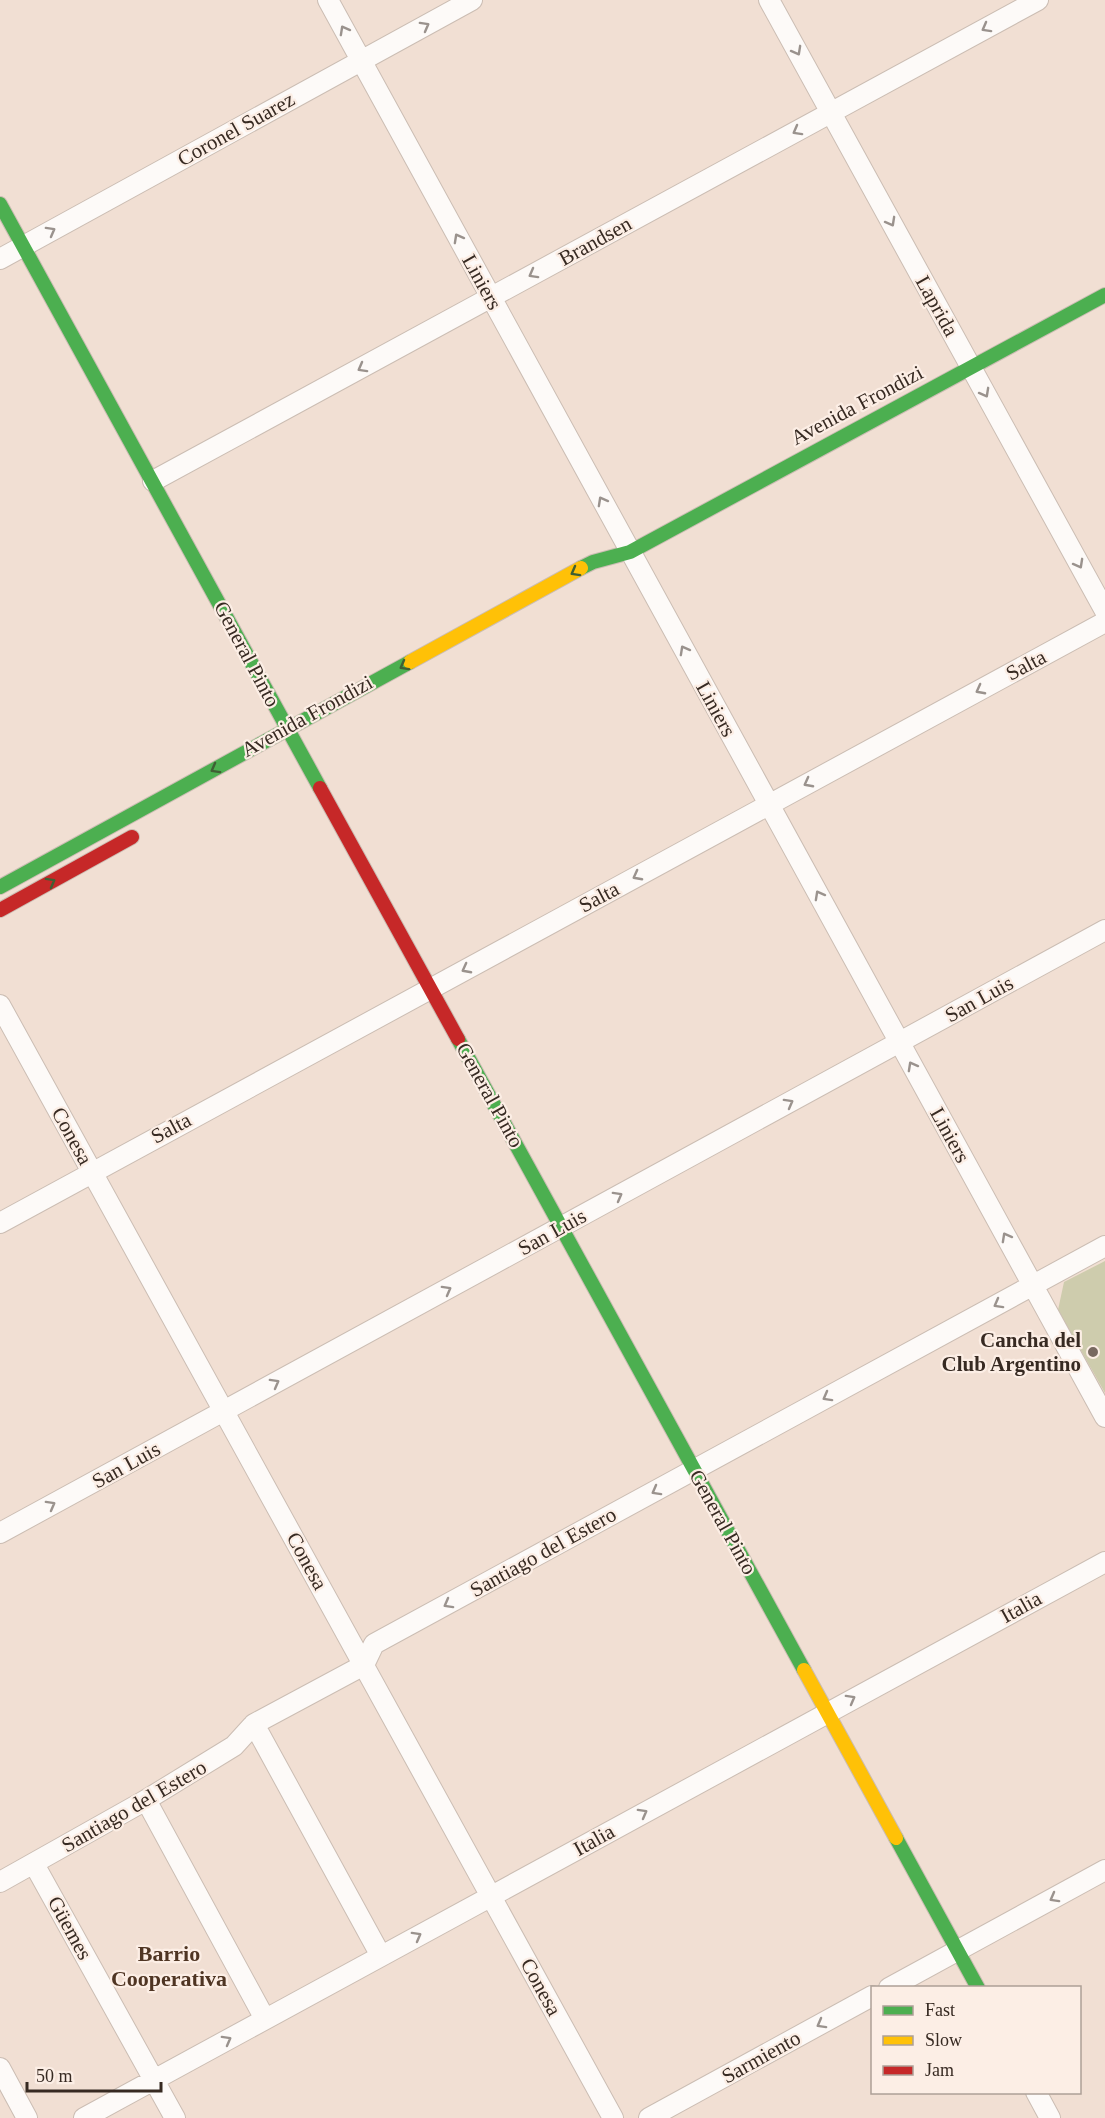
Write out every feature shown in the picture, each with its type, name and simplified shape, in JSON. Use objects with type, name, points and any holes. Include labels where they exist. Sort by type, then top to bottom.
[{"type":"street","name":"Liniers","points":[[328,0],[1105,1417]]},
{"type":"street","name":"Coronel Suarez","points":[[0,259],[472,0]]},
{"type":"street","name":"Laprida","points":[[769,0],[1105,611]]},
{"type":"street","name":"Brandsen","points":[[153,481],[1038,0]]},
{"type":"street","name":"General Pinto","points":[[0,204],[977,1986]]},
{"type":"street","name":"Avenida Frondizi","points":[[0,887],[593,562],[630,552],[1105,295]]},
{"type":"street","name":"Avenida Frondizi","points":[[608,572],[630,552]]},
{"type":"street","name":"Salta","points":[[0,1223],[1105,622]]},
{"type":"street","points":[[0,910],[143,831]]},
{"type":"street","name":"San Luis","points":[[0,1533],[1105,930]]},
{"type":"street","name":"Conesa","points":[[0,1005],[613,2118]]},
{"type":"street","name":"Santiago del Estero","points":[[0,1882],[146,1800],[234,1746],[254,1724],[364,1665],[374,1644],[1105,1246]]},
{"type":"street","name":"Italia","points":[[84,2118],[1105,1562]]},
{"type":"street","points":[[254,1724],[381,1956]]},
{"type":"street","points":[[146,1800],[265,2019]]},
{"type":"street","name":"Güemes","points":[[34,1864],[175,2118]]},
{"type":"street","points":[[893,1986],[1105,1870]]},
{"type":"street","name":"Sarmiento","points":[[649,2118],[871,1997]]},
{"type":"street","points":[[0,2068],[27,2118]]},
{"type":"street","points":[[1037,2094],[1050,2118]]},
{"type":"shaded area","name":"Cancha del Club Argentino","points":[[1105,1261],[1105,1393],[1058,1310],[1064,1282]]},
{"type":"traffic: fast","points":[[0,204],[320,788]]},
{"type":"traffic: fast","points":[[581,568],[593,562],[630,552],[1105,295]]},
{"type":"traffic: fast","points":[[0,887],[410,662]]},
{"type":"traffic: fast","points":[[458,1039],[804,1670]]},
{"type":"traffic: fast","points":[[896,1838],[977,1986]]},
{"type":"traffic: slow","points":[[410,662],[581,568]]},
{"type":"traffic: slow","points":[[804,1670],[896,1838]]},
{"type":"traffic: jam","points":[[320,788],[458,1039]]},
{"type":"traffic: jam","points":[[0,910],[132,837]]},
{"type":"place","name":"Cancha del Club Argentino","points":[[1093,1352]]},
{"type":"district","name":"Barrio Cooperativa","points":[[169,1966]]}]
